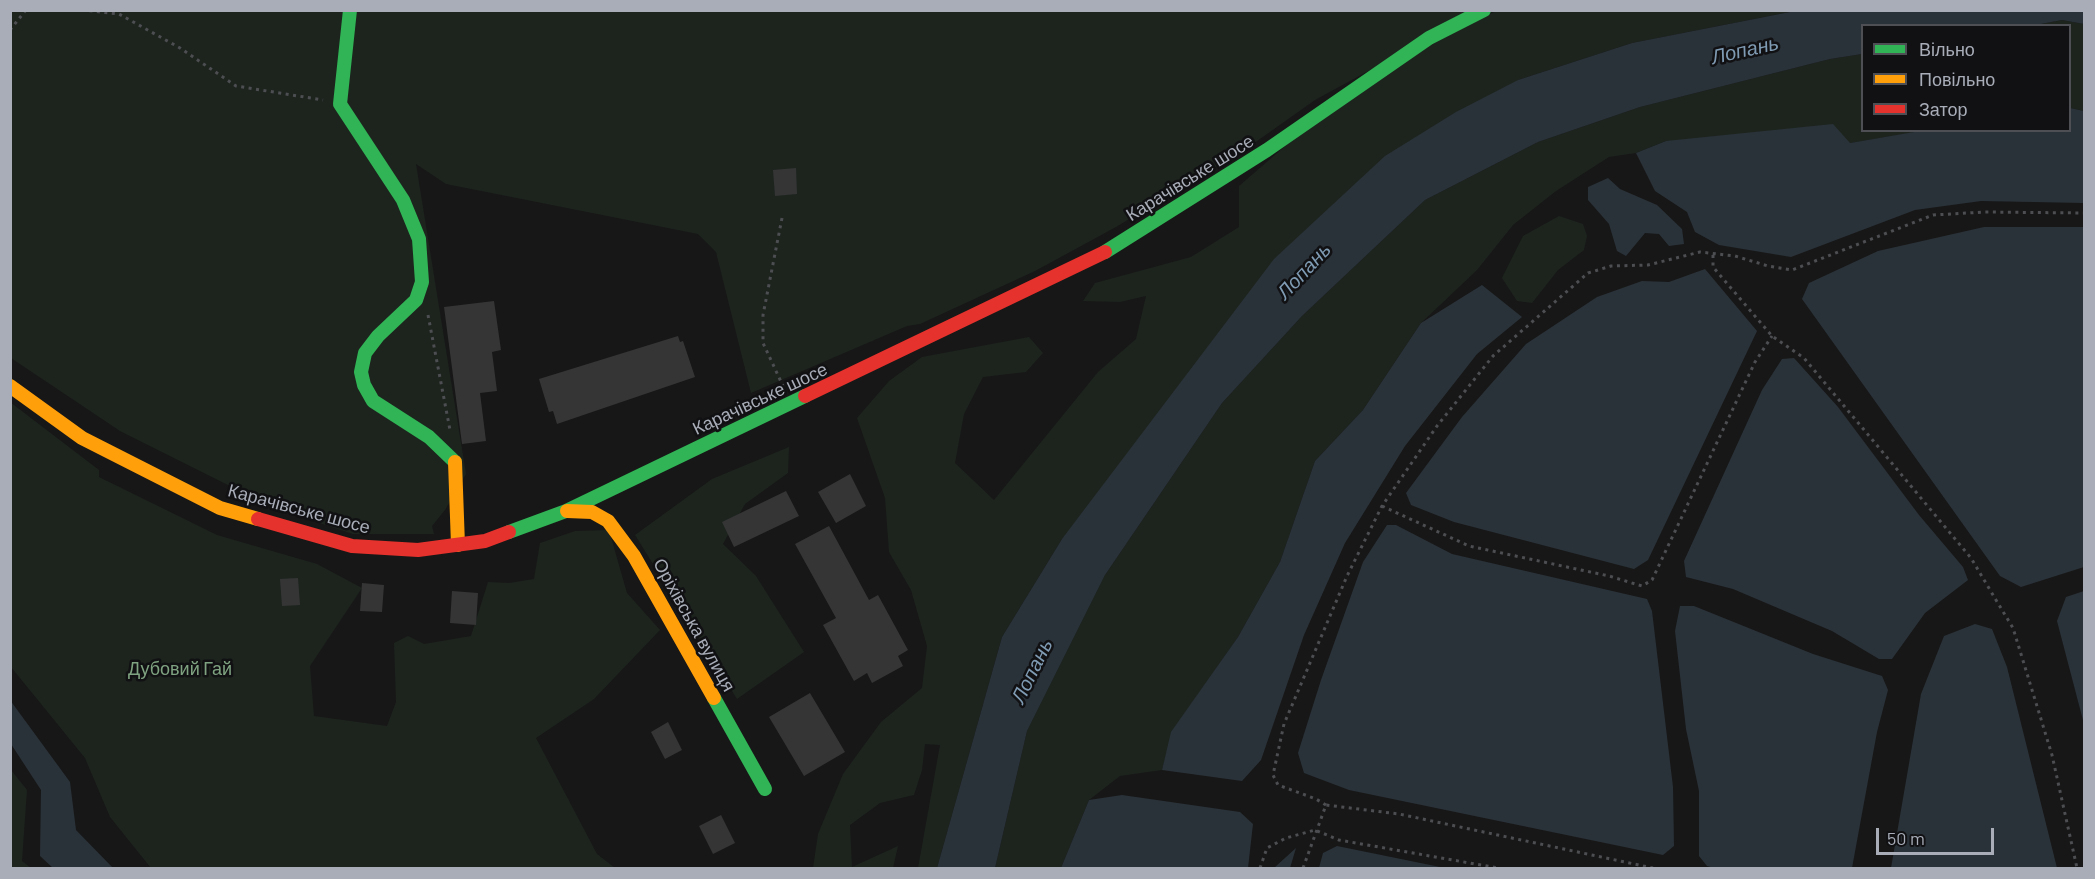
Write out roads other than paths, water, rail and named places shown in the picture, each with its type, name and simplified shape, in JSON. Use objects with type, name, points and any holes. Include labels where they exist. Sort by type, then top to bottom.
[{"type":"street","points":[[350,10],[340,104],[403,200],[419,239],[422,282],[416,300],[378,336],[365,353],[362,372],[364,386],[373,401],[429,437],[455,461],[458,545]]},
{"type":"street","name":"Карачівське шосе","points":[[10,386],[82,438],[220,508],[352,546],[418,550],[485,541],[566,511],[1111,249],[1267,150],[1429,38],[1484,10]]},
{"type":"street","name":"Оріхівська вулиця","points":[[566,511],[592,512],[608,521],[634,556],[765,789]]},
{"type":"water","name":"Лопань","points":[[2084,10],[2084,24],[2062,20],[2041,24],[1861,24],[1861,54],[1830,59],[1640,107],[1538,142],[1425,200],[1302,316],[1222,403],[1105,575],[1027,731],[995,868],[937,868],[1002,637],[1062,539],[1274,259],[1385,156],[1456,112],[1518,80],[1632,43],[1795,11]]},
{"type":"water","points":[[2071,108],[2084,111],[2084,203],[1981,201],[1915,210],[1791,257],[1719,245],[1695,232],[1687,212],[1655,191],[1636,153],[1666,141],[1833,124],[1850,143],[1914,132],[2071,132]]},
{"type":"water","points":[[1608,178],[1620,189],[1657,205],[1682,229],[1684,244],[1669,246],[1659,234],[1645,233],[1626,256],[1617,251],[1609,224],[1588,200],[1588,187]]},
{"type":"water","points":[[1984,227],[2084,227],[2084,567],[2021,587],[2000,576],[1802,299],[1809,283],[1878,251]]},
{"type":"water","points":[[1705,269],[1757,331],[1648,560],[1634,569],[1454,522],[1411,505],[1406,493],[1462,417],[1526,344],[1597,297],[1642,281],[1669,282]]},
{"type":"water","points":[[1482,285],[1522,317],[1477,354],[1405,446],[1345,543],[1304,635],[1261,760],[1242,781],[1162,770],[1171,732],[1238,637],[1280,562],[1315,461],[1363,410],[1421,323]]},
{"type":"water","points":[[1794,358],[1838,407],[1919,515],[1963,567],[1968,580],[1925,613],[1892,659],[1879,659],[1832,631],[1733,589],[1686,577],[1684,561],[1762,390],[1782,359]]},
{"type":"water","points":[[1387,525],[1396,525],[1452,554],[1647,599],[1652,611],[1673,787],[1674,846],[1663,855],[1349,790],[1304,773],[1298,753],[1321,680],[1363,562]]},
{"type":"water","points":[[2084,591],[2084,724],[2057,621],[2066,597]]},
{"type":"water","points":[[1680,606],[1694,606],[1813,654],[1882,676],[1888,690],[1877,732],[1852,868],[1714,868],[1707,866],[1699,856],[1699,791],[1686,729],[1675,631]]},
{"type":"water","points":[[1975,624],[1992,629],[2007,667],[2057,868],[1891,868],[1921,694],[1944,636]]},
{"type":"water","points":[[10,700],[70,782],[76,830],[113,868],[53,868],[40,856],[41,790],[11,744]]},
{"type":"water","points":[[1122,795],[1240,812],[1253,824],[1248,868],[1061,868],[1089,800]]},
{"type":"water","points":[[1337,846],[1445,868],[1319,868],[1323,853]]},
{"type":"water","points":[[1296,848],[1290,868],[1275,868],[1275,867]]},
{"type":"park label","name":"Дубовий Гай","points":[[180,669]]}]
